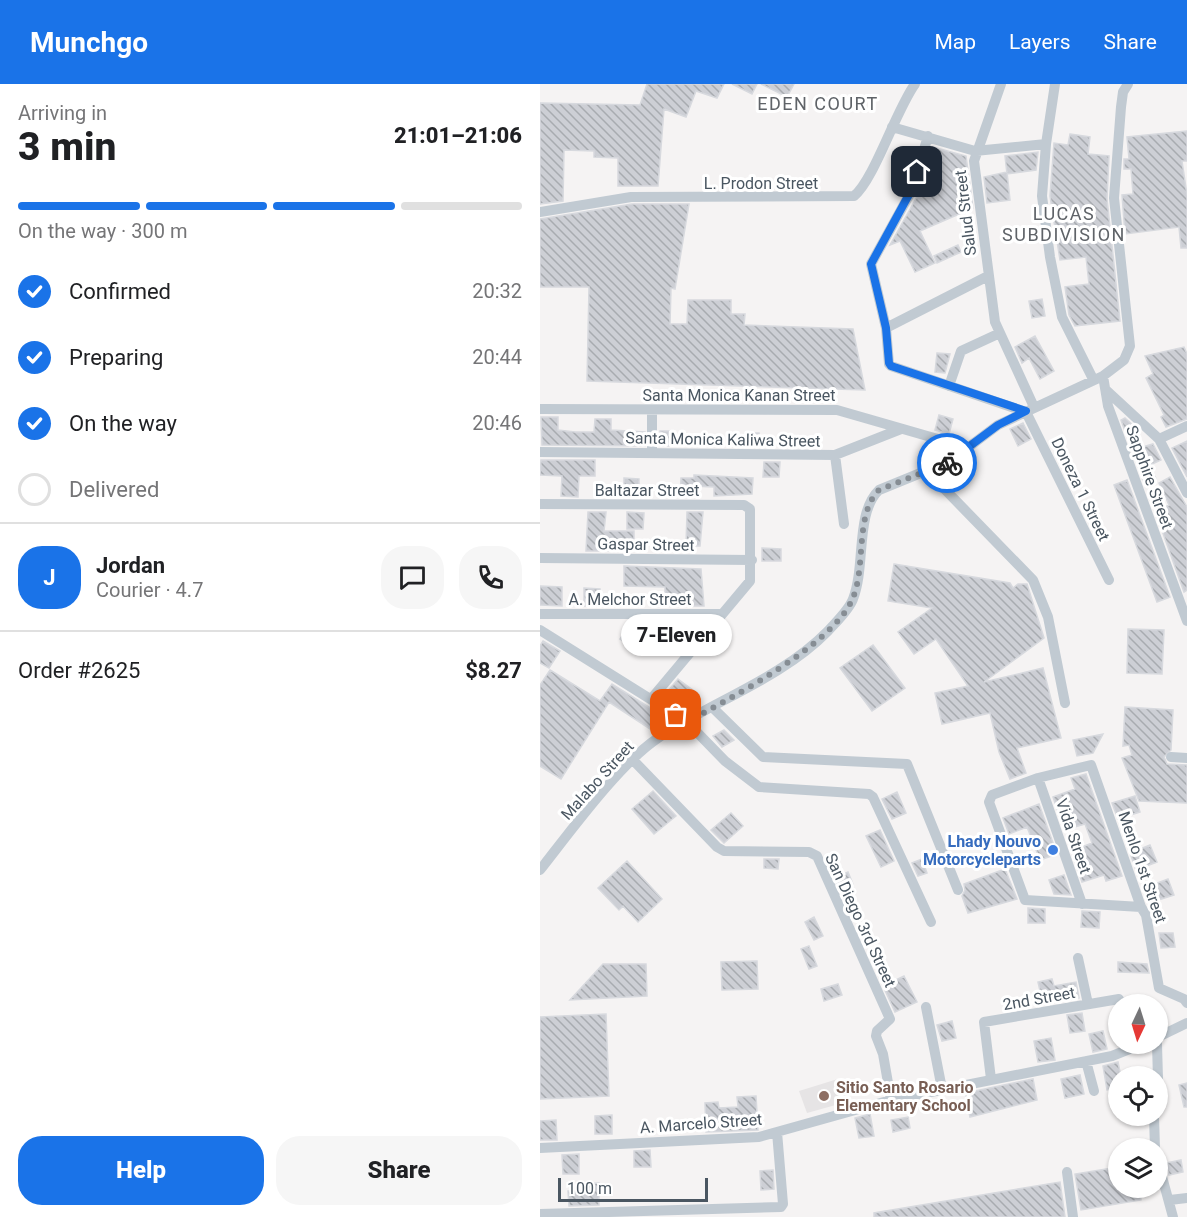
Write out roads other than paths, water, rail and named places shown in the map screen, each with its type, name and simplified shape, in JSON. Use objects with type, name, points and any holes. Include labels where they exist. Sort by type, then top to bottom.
[{"type":"street","name":"L. Prodon Street","points":[[540,212],[631,198],[854,196],[861,189],[892,127],[902,101],[915,84]]},
{"type":"street","name":"Salud Street","points":[[1001,84],[975,151],[974,161],[995,322],[1030,409]]},
{"type":"street","name":"Sapphire Street","points":[[1055,84],[1046,144],[1042,196],[1050,256],[1062,317],[1107,391],[1108,406],[1187,621]]},
{"type":"street","points":[[1065,703],[1048,617],[1033,580],[927,471],[950,461],[998,425],[1098,378],[1124,360],[1130,346],[1114,198],[1121,107],[1123,92],[1128,84]]},
{"type":"street","points":[[892,127],[975,151],[1046,144]]},
{"type":"street","points":[[927,136],[912,189],[871,264],[886,328],[891,366],[949,386],[1030,409]]},
{"type":"street","points":[[886,328],[988,276]]},
{"type":"street","points":[[949,386],[961,351],[1000,333]]},
{"type":"street","points":[[1107,391],[1159,439],[1187,493]]},
{"type":"street","name":"Santa Monica Kanan Street","points":[[540,409],[837,410],[851,412],[969,448]]},
{"type":"street","name":"Doneza 1 Street","points":[[1030,409],[1109,580]]},
{"type":"street","points":[[652,410],[652,453]]},
{"type":"street","points":[[1159,439],[1187,426]]},
{"type":"street","name":"Santa Monica Kaliwa Street","points":[[540,452],[836,455],[901,429]]},
{"type":"street","points":[[836,455],[844,524]]},
{"type":"street","name":"Malabo Street","points":[[540,870],[633,760],[657,738],[713,708],[794,659],[827,632],[853,599],[861,562],[866,510],[871,498],[879,490],[927,471]]},
{"type":"street","name":"Baltazar Street","points":[[540,504],[744,505],[751,510],[752,560]]},
{"type":"street","name":"Gaspar Street","points":[[540,558],[752,560]]},
{"type":"street","points":[[652,698],[719,614],[750,580],[752,560]]},
{"type":"street","name":"A. Melchor Street","points":[[540,614],[719,614]]},
{"type":"street","points":[[540,630],[687,722],[725,761],[759,787],[869,794],[873,797],[931,922]]},
{"type":"street","points":[[713,708],[763,757],[907,764],[958,890]]},
{"type":"street","points":[[1171,757],[1187,758]]},
{"type":"street","name":"San Diego 3rd Street","points":[[633,760],[717,847],[724,851],[809,852],[817,856],[890,1019],[877,1031],[876,1036],[883,1054],[891,1100]]},
{"type":"street","name":"Menlo 1st Street","points":[[1038,778],[1088,765],[1093,768],[1141,907],[1146,915],[1159,988],[1184,999],[1187,1003]]},
{"type":"street","points":[[1038,778],[992,795],[989,802],[1025,900],[1141,907]]},
{"type":"street","name":"Vida Street","points":[[1038,778],[1082,904]]},
{"type":"street","points":[[1078,958],[1088,1004]]},
{"type":"street","name":"2nd Street","points":[[992,1079],[984,1022],[1108,1001]]},
{"type":"street","points":[[926,1007],[942,1089]]},
{"type":"street","points":[[1168,1032],[1187,1023]]},
{"type":"street","name":"A. Marcelo Street","points":[[540,1148],[759,1137],[891,1100],[1117,1054]]},
{"type":"street","points":[[1086,1061],[1094,1091]]},
{"type":"street","points":[[540,1214],[781,1207],[783,1204],[777,1132]]},
{"type":"street","points":[[1067,1173],[1073,1217]]},
{"type":"street","points":[[1168,1194],[1173,1217]]},
{"type":"street","points":[[1170,1200],[1187,1197]]},
{"type":"place","name":"7-Eleven","points":[[676,715]]},
{"type":"place","name":"Lhady Nouvo Motorcycleparts","points":[[1053,850]]},
{"type":"place","name":"Sitio Santo Rosario Elementary School","points":[[824,1096]]},
{"type":"district","name":"EDEN COURT","points":[[818,104]]},
{"type":"district","name":"LUCAS SUBDIVISION","points":[[1064,224]]}]
